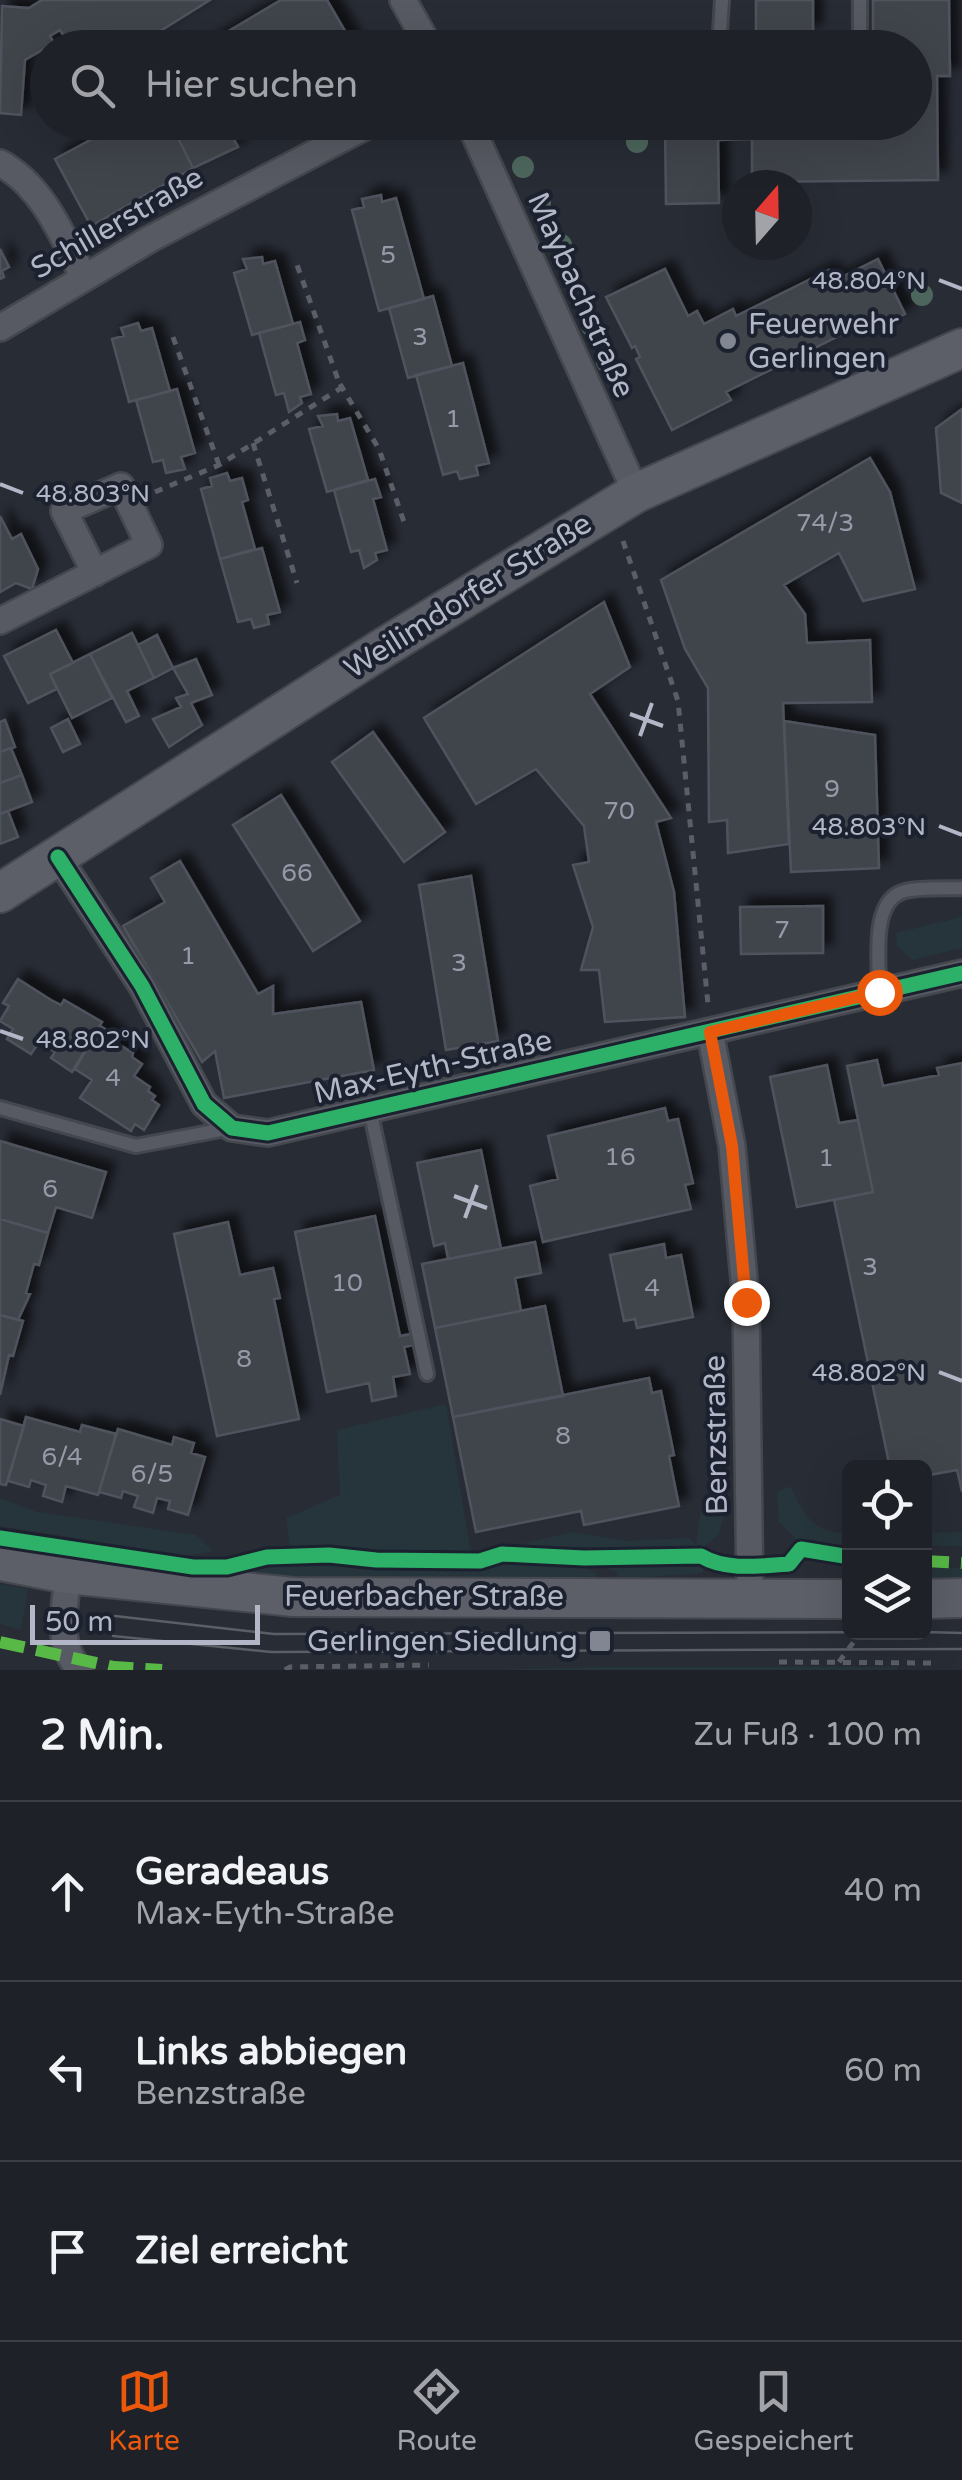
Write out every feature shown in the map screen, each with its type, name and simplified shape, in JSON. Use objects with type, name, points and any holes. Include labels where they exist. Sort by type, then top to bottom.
[{"type":"main road","name":"Weilimdorfer Straße","points":[[0,893],[382,648],[622,501],[962,348]]},
{"type":"main road","name":"Feuerbacher Straße","points":[[0,1561],[68,1574],[208,1591],[293,1596],[842,1599]]},
{"type":"main road","points":[[932,1598],[962,1598]]},
{"type":"street","points":[[404,0],[420,30]]},
{"type":"street","name":"Schillerstraße","points":[[0,328],[150,238],[339,140]]},
{"type":"street","name":"Maybachstraße","points":[[475,140],[622,501]]},
{"type":"street","points":[[0,163],[16,172],[48,208],[84,278]]},
{"type":"street","points":[[0,622],[95,573],[149,545],[120,486],[64,511],[95,573]]},
{"type":"street","points":[[58,857],[142,986],[204,1104],[232,1128]]},
{"type":"street","name":"Max-Eyth-Straße","points":[[232,1128],[268,1134],[962,973]]},
{"type":"street","name":"Benzstraße","points":[[710,1032],[732,1146],[746,1302],[750,1599]]},
{"type":"street","points":[[68,1574],[64,1644],[69,1658],[80,1670]]},
{"type":"lane","points":[[720,30],[722,0]]},
{"type":"lane","points":[[860,0],[860,30]]},
{"type":"lane","points":[[879,992],[881,919],[887,902],[903,891],[962,888]]},
{"type":"lane","points":[[0,1108],[136,1146],[232,1128]]},
{"type":"lane","points":[[370,1110],[427,1374]]},
{"type":"path","points":[[129,504],[219,465],[341,388],[296,262]]},
{"type":"path","points":[[173,337],[219,465]]},
{"type":"path","points":[[339,382],[380,449],[404,522]]},
{"type":"path","points":[[253,443],[297,583]]},
{"type":"path","points":[[622,501],[632,559],[678,701],[710,1032]]},
{"type":"path","points":[[839,1662],[855,1640]]},
{"type":"path","points":[[779,1662],[909,1667],[933,1663]]},
{"type":"path","points":[[286,1670],[429,1665]]},
{"type":"shaded area","points":[[962,917],[962,948],[912,960],[897,946],[896,933]]},
{"type":"shaded area","points":[[446,1404],[471,1553],[290,1548],[286,1518],[340,1495],[337,1430]]},
{"type":"shaded area","points":[[716,1419],[726,1419],[723,1508]]},
{"type":"shaded area","points":[[790,1486],[812,1521],[827,1530],[842,1532],[842,1545],[801,1544],[779,1522],[777,1492]]},
{"type":"shaded area","points":[[0,1498],[37,1512],[196,1535],[213,1551],[186,1556],[0,1526]]},
{"type":"shaded area","points":[[720,1509],[724,1516],[719,1534],[703,1548],[518,1545],[572,1532],[626,1541],[688,1538],[696,1544],[701,1510]]},
{"type":"shaded area","points":[[962,1532],[962,1546],[932,1546],[932,1533]]},
{"type":"shaded area","points":[[542,1561],[584,1568],[596,1573],[597,1580],[239,1576],[239,1571],[269,1563],[485,1567]]},
{"type":"shaded area","points":[[603,1566],[705,1566],[702,1573],[618,1579],[616,1572]]},
{"type":"shaded area","points":[[932,1568],[962,1568],[962,1582],[932,1582]]},
{"type":"shaded area","points":[[0,1584],[28,1589],[21,1630],[0,1624]]},
{"type":"shaded area","points":[[897,1667],[898,1670],[492,1670]]},
{"type":"building","points":[[42,0],[210,0],[162,30],[30,30],[21,115],[0,113],[2,6],[29,8]]},
{"type":"building","points":[[281,0],[327,0],[344,30],[230,30]]},
{"type":"building","points":[[756,0],[813,0],[813,30],[756,30]]},
{"type":"building","points":[[873,0],[949,0],[950,76],[937,76],[938,180],[812,181],[812,170],[752,170],[752,140],[932,140],[932,30],[873,30]]},
{"type":"building","points":[[90,140],[179,140],[193,168],[91,226],[55,159]]},
{"type":"building","points":[[179,140],[234,140],[238,147],[193,168]]},
{"type":"building","points":[[665,140],[718,140],[719,203],[666,204]]},
{"type":"building","points":[[381,195],[382,202],[396,198],[424,299],[379,311],[352,210],[364,207],[362,199]]},
{"type":"building","points":[[0,249],[9,267],[2,271],[4,277],[0,279]]},
{"type":"building","points":[[262,257],[263,264],[275,261],[293,324],[252,335],[234,273],[247,269],[243,259]]},
{"type":"building","name":"Feuerwehr Gerlingen","points":[[878,259],[905,314],[859,336],[855,328],[726,392],[731,400],[672,430],[636,359],[640,357],[635,346],[632,348],[606,297],[665,269],[688,316],[697,311],[704,324],[733,309],[736,316],[829,270],[834,281]]},
{"type":"building","points":[[433,296],[452,366],[408,378],[389,308]]},
{"type":"building","points":[[300,322],[305,340],[297,343],[311,394],[300,397],[302,403],[289,412],[284,393],[276,395],[259,333]]},
{"type":"building","points":[[138,323],[141,331],[152,328],[170,391],[129,402],[112,339],[124,336],[121,328]]},
{"type":"building","points":[[463,363],[489,463],[476,466],[478,475],[460,479],[457,471],[443,475],[416,375]]},
{"type":"building","points":[[177,389],[195,453],[181,457],[185,469],[166,473],[163,460],[153,462],[136,400]]},
{"type":"building","points":[[962,409],[962,503],[941,493],[936,428]]},
{"type":"building","points":[[337,414],[338,421],[350,418],[368,480],[327,492],[309,429],[323,426],[318,416]]},
{"type":"building","points":[[870,458],[890,492],[915,589],[863,601],[839,553],[784,585],[805,614],[807,643],[870,640],[872,702],[783,703],[789,844],[728,853],[727,820],[709,822],[708,688],[685,649],[661,580]]},
{"type":"building","points":[[227,473],[230,481],[242,478],[248,500],[242,502],[255,549],[220,559],[201,489],[212,486],[210,478]]},
{"type":"building","points":[[375,479],[381,497],[373,499],[387,550],[375,553],[377,560],[364,568],[359,550],[351,552],[334,490]]},
{"type":"building","points":[[0,516],[12,539],[21,534],[38,569],[32,589],[16,583],[0,592]]},
{"type":"building","points":[[262,548],[280,612],[267,615],[269,624],[254,628],[251,619],[238,622],[220,559]]},
{"type":"building","points":[[604,602],[630,667],[590,694],[671,818],[656,822],[674,892],[685,1017],[605,1022],[599,970],[581,970],[593,927],[573,865],[589,862],[584,826],[536,769],[476,804],[424,718]]},
{"type":"building","points":[[56,630],[73,663],[50,674],[57,689],[28,703],[4,656]]},
{"type":"building","points":[[132,633],[154,678],[127,691],[139,716],[126,722],[90,654]]},
{"type":"building","points":[[157,635],[173,668],[154,678],[138,645]]},
{"type":"building","points":[[90,654],[112,698],[72,718],[50,674]]},
{"type":"building","points":[[196,659],[212,695],[191,703],[202,725],[169,747],[153,719],[181,707],[176,698],[188,694],[173,668]]},
{"type":"building","points":[[68,719],[80,744],[63,752],[51,728]]},
{"type":"building","points":[[5,720],[15,747],[0,752],[0,722]]},
{"type":"building","points":[[784,721],[875,735],[879,868],[791,872]]},
{"type":"building","points":[[373,732],[445,832],[404,862],[332,762]]},
{"type":"building","points":[[11,748],[22,775],[0,783],[0,752]]},
{"type":"building","points":[[22,775],[32,802],[0,814],[0,783]]},
{"type":"building","points":[[281,795],[360,921],[313,951],[233,825]]},
{"type":"building","points":[[8,811],[18,837],[0,844],[0,814]]},
{"type":"building","points":[[180,861],[258,994],[273,986],[273,1014],[361,1002],[374,1070],[224,1098],[215,1051],[202,1062],[123,926],[165,902],[151,878]]},
{"type":"building","points":[[471,876],[498,1041],[446,1050],[419,885]]},
{"type":"building","points":[[823,906],[823,953],[741,954],[740,907]]},
{"type":"building","points":[[18,979],[51,1000],[61,1005],[64,1000],[102,1022],[72,1072],[51,1058],[55,1052],[39,1042],[31,1054],[7,1039],[13,1029],[0,1021],[9,1006],[3,1003]]},
{"type":"building","points":[[100,1026],[115,1035],[112,1040],[142,1064],[134,1076],[150,1087],[148,1091],[155,1096],[152,1100],[159,1105],[144,1130],[135,1124],[131,1131],[80,1098],[92,1080],[75,1069]]},
{"type":"building","points":[[877,1060],[883,1086],[939,1075],[937,1068],[962,1063],[962,1492],[957,1470],[932,1475],[932,1460],[888,1460],[834,1200],[873,1192],[847,1066]]},
{"type":"building","points":[[827,1065],[839,1123],[858,1120],[873,1192],[797,1207],[770,1077]]},
{"type":"building","points":[[665,1108],[668,1121],[678,1119],[693,1183],[685,1185],[691,1209],[543,1242],[530,1186],[558,1179],[548,1136]]},
{"type":"building","points":[[0,1141],[106,1172],[92,1218],[56,1207],[48,1233],[0,1219]]},
{"type":"building","points":[[481,1150],[501,1249],[448,1259],[445,1243],[434,1246],[417,1163]]},
{"type":"building","points":[[375,1216],[400,1336],[411,1334],[413,1345],[404,1347],[410,1374],[393,1377],[396,1396],[372,1401],[369,1383],[327,1392],[295,1232]]},
{"type":"building","points":[[0,1219],[48,1233],[39,1265],[34,1264],[26,1293],[30,1294],[18,1320],[0,1315]]},
{"type":"building","points":[[228,1222],[240,1275],[273,1268],[280,1298],[274,1299],[299,1419],[217,1436],[174,1234]]},
{"type":"building","points":[[535,1242],[541,1273],[515,1278],[521,1311],[435,1328],[422,1264]]},
{"type":"building","points":[[664,1244],[666,1258],[681,1255],[693,1317],[637,1328],[635,1319],[624,1321],[610,1255]]},
{"type":"building","points":[[545,1306],[563,1396],[453,1417],[435,1328]]},
{"type":"building","points":[[0,1315],[23,1321],[13,1356],[9,1355],[0,1395]]},
{"type":"building","points":[[649,1378],[652,1393],[661,1391],[679,1506],[584,1525],[581,1511],[476,1532],[453,1417]]},
{"type":"building","points":[[26,1417],[80,1432],[82,1425],[116,1434],[98,1495],[66,1486],[62,1502],[43,1496],[46,1485],[31,1480],[29,1487],[8,1481]]},
{"type":"building","points":[[0,1419],[24,1426],[6,1485],[0,1484]]},
{"type":"building","points":[[118,1429],[172,1445],[174,1437],[194,1443],[191,1453],[205,1457],[188,1515],[168,1509],[170,1501],[157,1498],[153,1513],[134,1507],[138,1496],[123,1491],[121,1498],[99,1492]]},
{"type":"tram line","points":[[115,1616],[274,1634],[842,1632]]},
{"type":"tram line","points":[[932,1632],[962,1633]]},
{"type":"tram line","points":[[113,1636],[271,1652],[962,1649]]},
{"type":"marked path","points":[[932,1561],[962,1563]]},
{"type":"marked path","points":[[0,1642],[114,1667],[162,1670]]},
{"type":"cycle path","points":[[58,857],[142,986],[204,1104],[232,1128],[268,1133],[962,973]]},
{"type":"cycle path","points":[[0,1538],[193,1567],[227,1567],[267,1557],[329,1555],[376,1560],[480,1561],[502,1554],[584,1558],[701,1556],[721,1564],[744,1566],[789,1564],[801,1549],[842,1556]]},
{"type":"place","name":"Feuerwehr Gerlingen","points":[[728,341]]},
{"type":"place","name":"Gerlingen Siedlung","points":[[600,1641]]},
{"type":"route","points":[[746,1302],[732,1146],[710,1032],[879,992]]}]
